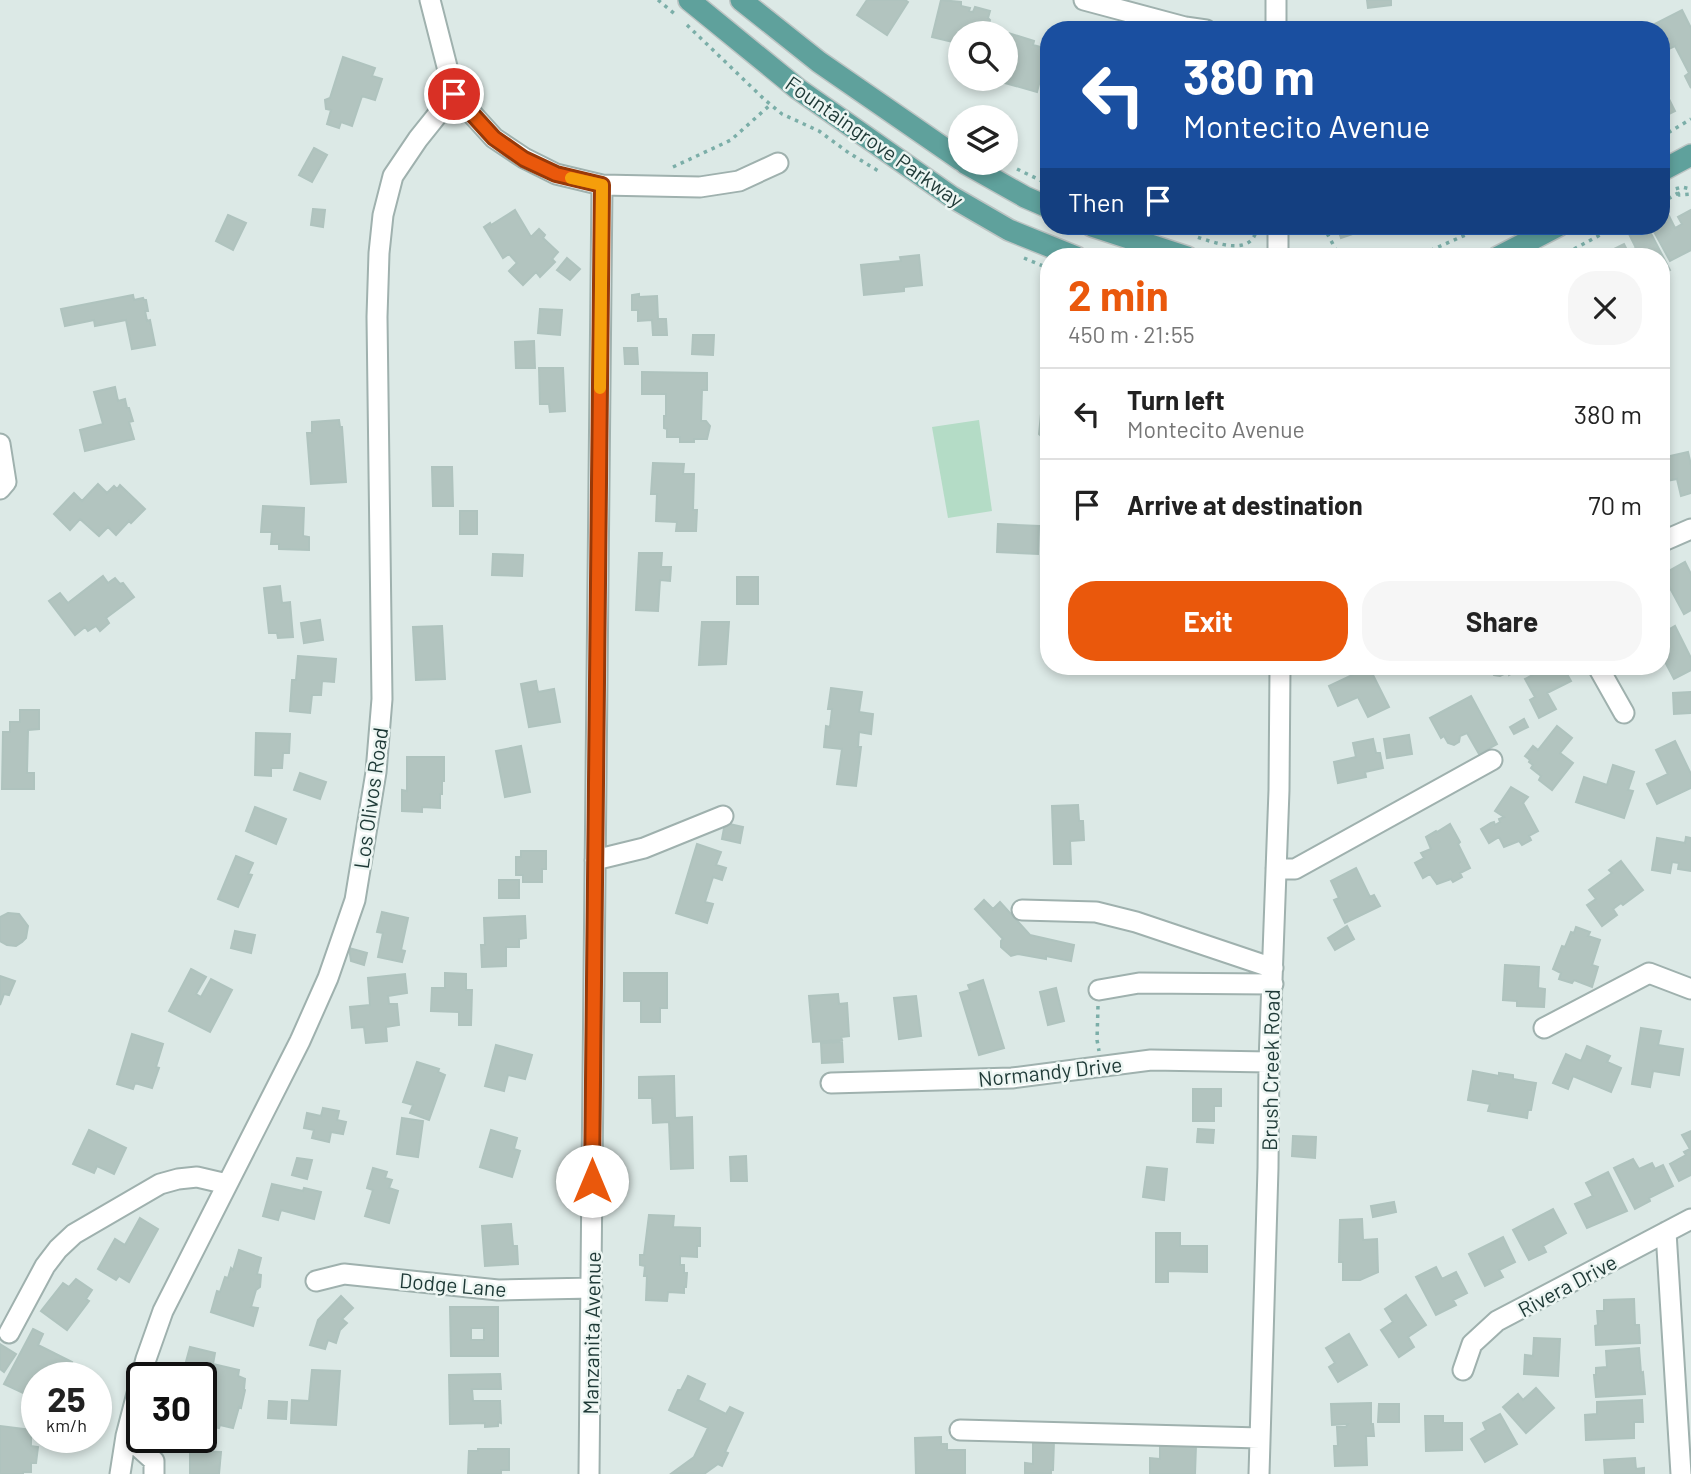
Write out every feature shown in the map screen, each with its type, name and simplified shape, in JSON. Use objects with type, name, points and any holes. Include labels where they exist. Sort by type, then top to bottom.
[{"type":"main road","name":"Fountaingrove Parkway","points":[[689,0],[799,89],[952,197],[1009,230],[1054,248]]},
{"type":"main road","name":"Fountaingrove Parkway","points":[[741,0],[819,62],[948,151]]},
{"type":"main road","points":[[1670,166],[1691,155]]},
{"type":"main road","name":"Fountaingrove Parkway","points":[[988,175],[1040,203]]},
{"type":"main road","points":[[1120,235],[1160,248]]},
{"type":"main road","points":[[1515,248],[1541,235]]},
{"type":"street","points":[[430,0],[454,94],[494,138],[524,159],[556,174],[602,185],[700,187],[739,181],[778,163]]},
{"type":"street","points":[[1084,0],[1163,21]]},
{"type":"street","points":[[1276,0],[1276,21]]},
{"type":"street","name":"Los Olivos Road","points":[[145,1362],[163,1311],[300,1041],[328,978],[355,900],[376,772],[382,699],[377,317],[383,215],[393,176],[454,94]]},
{"type":"street","name":"Manzanita Avenue","points":[[589,1474],[602,185]]},
{"type":"street","points":[[0,444],[6,482],[0,489]]},
{"type":"street","points":[[1670,538],[1691,529]]},
{"type":"street","name":"Brush Creek Road","points":[[1259,1474],[1280,675]]},
{"type":"street","points":[[1603,675],[1624,713]]},
{"type":"street","points":[[1276,869],[1295,869],[1493,760]]},
{"type":"street","points":[[594,860],[644,848],[723,816]]},
{"type":"street","points":[[1022,910],[1096,912],[1136,922],[1273,976]]},
{"type":"street","points":[[1544,1028],[1649,973],[1691,989]]},
{"type":"street","points":[[1099,990],[1139,983],[1273,976]]},
{"type":"street","name":"Normandy Drive","points":[[831,1083],[1012,1079],[1151,1060],[1269,1062]]},
{"type":"street","points":[[9,1333],[45,1266],[74,1234],[160,1184],[197,1177],[226,1184]]},
{"type":"street","name":"Rivera Drive","points":[[1463,1370],[1472,1344],[1497,1321],[1691,1220]]},
{"type":"street","points":[[1666,1232],[1681,1474]]},
{"type":"street","name":"Dodge Lane","points":[[316,1281],[344,1274],[498,1290],[592,1288]]},
{"type":"street","points":[[960,1430],[1260,1437]]},
{"type":"street","name":"Los Olivos Road","points":[[120,1474],[126,1436]]},
{"type":"street","points":[[145,1453],[154,1461],[154,1474]]},
{"type":"path","points":[[663,172],[731,140],[771,105]]},
{"type":"path","points":[[1670,132],[1691,119]]},
{"type":"path","points":[[1018,169],[1040,181]]},
{"type":"path","points":[[1670,198],[1678,194],[1675,189],[1682,187],[1691,191]]},
{"type":"path","points":[[1197,235],[1230,246],[1250,241],[1254,235]]},
{"type":"path","points":[[1436,248],[1466,235]]},
{"type":"path","points":[[1576,248],[1601,235]]},
{"type":"path","points":[[1099,990],[1097,1040],[1101,1067]]},
{"type":"green space","points":[[979,420],[992,511],[948,518],[932,427]]},
{"type":"building","points":[[867,0],[908,2],[887,35],[857,15]]},
{"type":"building","points":[[941,0],[961,2],[961,6],[970,8],[969,11],[973,12],[975,7],[990,11],[990,21],[948,21],[948,41],[932,37]]},
{"type":"building","points":[[1367,0],[1391,0],[1391,5],[1368,8]]},
{"type":"building","points":[[1682,10],[1691,28],[1691,88],[1685,76],[1689,73],[1675,46],[1670,48],[1670,21],[1661,21]]},
{"type":"building","points":[[1018,36],[1034,41],[1033,45],[1040,47],[1040,80],[1037,92],[1018,87]]},
{"type":"building","points":[[343,57],[375,68],[372,76],[382,79],[375,100],[362,96],[352,126],[341,122],[339,128],[327,124],[331,110],[326,109],[325,100],[330,98]]},
{"type":"building","points":[[1670,101],[1675,111],[1670,114]]},
{"type":"building","points":[[314,148],[327,155],[312,182],[299,175]]},
{"type":"building","points":[[313,209],[325,210],[323,227],[311,225]]},
{"type":"building","points":[[515,210],[531,237],[539,229],[545,235],[543,238],[558,252],[552,259],[555,262],[540,277],[536,272],[523,285],[509,271],[517,263],[509,254],[503,258],[484,227]]},
{"type":"building","points":[[1691,210],[1691,250],[1670,261],[1670,248],[1663,248],[1656,235],[1670,235],[1670,218],[1675,228],[1682,224],[1678,217]]},
{"type":"building","points":[[228,215],[246,223],[233,250],[216,241]]},
{"type":"building","points":[[1630,235],[1652,235],[1658,248],[1636,248]]},
{"type":"building","points":[[919,255],[922,285],[904,287],[904,291],[864,295],[861,265],[901,261],[900,257]]},
{"type":"building","points":[[567,258],[580,269],[570,280],[557,270]]},
{"type":"building","points":[[639,294],[639,297],[657,296],[658,319],[666,319],[667,335],[653,335],[652,320],[638,321],[638,310],[632,310],[632,295]]},
{"type":"building","points":[[133,295],[134,300],[146,300],[147,321],[150,320],[155,345],[132,349],[126,320],[95,326],[94,320],[65,326],[61,309]]},
{"type":"building","points":[[540,309],[562,310],[560,335],[538,333]]},
{"type":"building","points":[[693,335],[714,335],[713,355],[692,354]]},
{"type":"building","points":[[534,341],[535,368],[516,368],[515,342]]},
{"type":"building","points":[[624,348],[637,348],[638,364],[625,364]]},
{"type":"building","points":[[539,368],[563,368],[565,411],[550,412],[549,404],[540,404]]},
{"type":"building","points":[[642,372],[707,373],[707,390],[702,390],[701,421],[706,421],[710,426],[707,439],[680,442],[680,437],[667,437],[667,429],[664,428],[666,394],[642,394]]},
{"type":"building","points":[[115,387],[118,401],[125,399],[129,408],[133,421],[129,422],[134,439],[85,451],[80,430],[103,424],[94,392]]},
{"type":"building","points":[[339,420],[342,427],[346,482],[311,484],[307,433],[312,433],[312,422]]},
{"type":"building","points":[[1688,452],[1691,493],[1681,496],[1677,479],[1670,480],[1670,456]]},
{"type":"building","points":[[653,463],[684,464],[683,474],[694,474],[693,510],[697,510],[696,531],[676,531],[677,522],[656,521],[657,494],[651,494]]},
{"type":"building","points":[[432,467],[452,467],[453,506],[433,506]]},
{"type":"building","points":[[98,484],[107,493],[114,486],[117,489],[120,485],[145,509],[116,535],[108,527],[99,536],[80,519],[70,530],[54,514],[74,493],[82,501]]},
{"type":"building","points":[[263,506],[304,508],[303,536],[309,537],[309,550],[279,549],[279,544],[271,544],[272,532],[261,532]]},
{"type":"building","points":[[460,511],[477,511],[477,534],[460,534]]},
{"type":"building","points":[[998,524],[1039,526],[1038,554],[997,552]]},
{"type":"building","points":[[639,553],[662,553],[661,567],[671,567],[670,581],[660,580],[658,611],[636,610]]},
{"type":"building","points":[[493,554],[523,555],[522,576],[492,575]]},
{"type":"building","points":[[1685,562],[1691,574],[1691,610],[1684,614],[1670,588],[1670,570]]},
{"type":"building","points":[[103,576],[108,583],[115,578],[120,584],[123,583],[134,597],[106,618],[109,623],[100,631],[96,626],[88,631],[85,627],[75,635],[49,601],[60,593],[68,603]]},
{"type":"building","points":[[737,577],[758,577],[758,604],[737,604]]},
{"type":"building","points":[[280,586],[282,603],[290,602],[293,637],[278,638],[277,633],[269,633],[264,588]]},
{"type":"building","points":[[320,620],[323,640],[304,643],[301,623]]},
{"type":"building","points":[[702,622],[729,622],[726,664],[699,665]]},
{"type":"building","points":[[442,626],[445,679],[416,680],[413,627]]},
{"type":"building","points":[[1675,626],[1691,658],[1691,670],[1674,679],[1670,671],[1670,629]]},
{"type":"building","points":[[298,656],[336,659],[334,682],[322,681],[321,695],[312,695],[310,713],[290,711],[292,680],[296,680]]},
{"type":"building","points":[[1352,675],[1373,675],[1389,707],[1368,717],[1358,697],[1338,706],[1329,686]]},
{"type":"building","points":[[1532,675],[1568,675],[1571,681],[1547,693],[1556,709],[1539,718],[1530,700],[1535,697],[1525,679]]},
{"type":"building","points":[[536,681],[538,692],[554,689],[560,722],[529,727],[521,684]]},
{"type":"building","points":[[831,688],[862,692],[859,712],[873,714],[871,734],[859,732],[858,747],[861,747],[856,786],[837,784],[842,749],[824,747],[826,726],[830,727],[832,709],[828,709]]},
{"type":"building","points":[[1691,692],[1691,713],[1674,714],[1673,693]]},
{"type":"building","points":[[1471,696],[1497,744],[1479,754],[1467,733],[1460,736],[1459,742],[1454,745],[1448,743],[1444,736],[1441,738],[1430,718]]},
{"type":"building","points":[[20,710],[39,710],[39,729],[28,730],[27,773],[34,773],[34,789],[2,789],[3,732],[10,732],[10,722],[20,722]]},
{"type":"building","points":[[1524,719],[1528,727],[1514,734],[1510,727]]},
{"type":"building","points":[[1557,726],[1572,738],[1560,753],[1573,763],[1552,790],[1539,780],[1541,776],[1531,768],[1533,765],[1525,756],[1533,746],[1538,750]]},
{"type":"building","points":[[256,733],[290,734],[289,753],[283,753],[282,768],[271,768],[271,776],[255,775]]},
{"type":"building","points":[[1409,735],[1412,754],[1387,758],[1384,739]]},
{"type":"building","points":[[1373,739],[1383,768],[1365,772],[1366,777],[1338,783],[1334,762],[1356,757],[1353,743]]},
{"type":"building","points":[[1675,741],[1691,774],[1691,788],[1657,804],[1647,784],[1668,774],[1656,750]]},
{"type":"building","points":[[521,746],[530,792],[505,797],[496,751]]},
{"type":"building","points":[[407,757],[444,757],[440,808],[422,807],[422,812],[402,811],[402,790],[407,791]]},
{"type":"building","points":[[1613,765],[1634,772],[1628,790],[1633,791],[1624,818],[1576,802],[1584,777],[1607,785]]},
{"type":"building","points":[[300,773],[326,782],[320,799],[294,790]]},
{"type":"building","points":[[1511,787],[1528,797],[1523,803],[1538,831],[1529,836],[1531,840],[1522,845],[1519,841],[1504,847],[1499,837],[1489,843],[1481,829],[1494,822],[1495,825],[1504,817],[1495,811]]},
{"type":"building","points":[[1078,805],[1079,821],[1083,821],[1084,840],[1070,841],[1071,864],[1054,864],[1052,806]]},
{"type":"building","points":[[255,807],[286,819],[276,844],[246,831]]},
{"type":"building","points":[[725,823],[743,827],[740,843],[722,839]]},
{"type":"building","points":[[1450,824],[1470,868],[1460,873],[1462,877],[1453,882],[1451,879],[1437,884],[1430,874],[1423,878],[1415,863],[1424,858],[1421,853],[1431,849],[1426,837]]},
{"type":"building","points":[[1686,837],[1691,838],[1691,871],[1678,869],[1679,863],[1672,862],[1670,873],[1652,870],[1657,838],[1685,843]]},
{"type":"building","points":[[697,844],[721,852],[716,865],[726,868],[722,880],[713,877],[705,902],[713,904],[707,923],[676,913]]},
{"type":"building","points":[[521,851],[546,851],[546,869],[542,869],[542,882],[523,882],[523,875],[516,875],[516,857],[521,857]]},
{"type":"building","points":[[236,856],[253,863],[248,874],[252,875],[238,907],[218,899]]},
{"type":"building","points":[[1621,861],[1643,890],[1613,909],[1617,915],[1602,926],[1587,905],[1596,899],[1589,890],[1612,873],[1609,870]]},
{"type":"building","points":[[1356,868],[1370,897],[1374,895],[1380,906],[1345,923],[1334,900],[1339,898],[1331,881]]},
{"type":"building","points":[[499,880],[519,880],[519,898],[499,898]]},
{"type":"building","points":[[984,900],[993,909],[1000,902],[1030,935],[1074,945],[1071,961],[1046,956],[1046,959],[1018,954],[1011,956],[1001,947],[1003,939],[975,909]]},
{"type":"building","points":[[382,912],[408,918],[401,950],[405,951],[402,962],[378,957],[383,933],[377,932]]},
{"type":"building","points":[[8,913],[19,914],[28,926],[26,938],[16,946],[0,941],[0,917]]},
{"type":"building","points":[[525,916],[526,938],[519,939],[519,947],[506,947],[506,966],[482,967],[481,945],[485,945],[484,918]]},
{"type":"building","points":[[1347,926],[1354,939],[1335,950],[1328,938]]},
{"type":"building","points":[[1576,927],[1590,932],[1588,936],[1600,940],[1592,965],[1598,967],[1592,987],[1574,980],[1572,983],[1559,979],[1561,973],[1553,969],[1562,946],[1565,947]]},
{"type":"building","points":[[235,931],[255,935],[251,953],[231,948]]},
{"type":"building","points":[[349,948],[367,953],[364,965],[351,961]]},
{"type":"building","points":[[1505,965],[1539,967],[1538,988],[1545,989],[1544,1007],[1517,1006],[1517,1001],[1503,1000]]},
{"type":"building","points":[[191,969],[206,977],[196,994],[201,997],[211,979],[232,990],[210,1032],[169,1011]]},
{"type":"building","points":[[445,973],[466,974],[466,990],[472,990],[471,1025],[459,1025],[459,1012],[431,1011],[432,988],[445,988]]},
{"type":"building","points":[[624,973],[667,973],[667,1008],[660,1008],[660,1022],[641,1022],[641,1001],[624,1001]]},
{"type":"building","points":[[405,974],[407,993],[388,996],[389,1004],[397,1004],[399,1025],[386,1027],[387,1041],[366,1043],[364,1027],[352,1028],[350,1007],[370,1005],[368,978]]},
{"type":"building","points":[[0,976],[15,981],[9,995],[4,994],[0,1005]]},
{"type":"building","points":[[983,980],[1004,1048],[979,1055],[960,993],[970,990],[968,985]]},
{"type":"building","points":[[1056,988],[1064,1021],[1048,1025],[1040,992]]},
{"type":"building","points":[[838,994],[839,1004],[847,1003],[849,1036],[841,1037],[842,1040],[813,1042],[809,996]]},
{"type":"building","points":[[916,996],[921,1036],[899,1039],[894,998]]},
{"type":"building","points":[[1641,1028],[1661,1031],[1658,1045],[1683,1049],[1679,1075],[1653,1071],[1650,1087],[1632,1084]]},
{"type":"building","points":[[132,1034],[163,1044],[152,1088],[135,1083],[133,1089],[117,1084]]},
{"type":"building","points":[[842,1042],[843,1062],[822,1063],[821,1043]]},
{"type":"building","points":[[496,1045],[532,1055],[525,1079],[508,1075],[504,1091],[485,1086]]},
{"type":"building","points":[[1587,1046],[1610,1056],[1607,1062],[1621,1068],[1611,1092],[1573,1076],[1568,1089],[1553,1083],[1566,1054],[1581,1061]]},
{"type":"building","points":[[417,1062],[439,1069],[438,1072],[445,1075],[429,1120],[410,1113],[413,1105],[403,1102]]},
{"type":"building","points":[[1473,1071],[1499,1076],[1499,1073],[1513,1075],[1513,1079],[1536,1083],[1527,1118],[1488,1111],[1490,1104],[1468,1100]]},
{"type":"building","points":[[674,1076],[675,1118],[692,1117],[693,1168],[671,1169],[669,1122],[653,1123],[652,1098],[639,1098],[639,1077]]},
{"type":"building","points":[[1193,1089],[1221,1089],[1221,1106],[1214,1106],[1214,1121],[1193,1121]]},
{"type":"building","points":[[323,1108],[339,1111],[337,1120],[346,1122],[343,1134],[331,1132],[329,1142],[312,1138],[314,1130],[304,1128],[307,1113],[321,1116]]},
{"type":"building","points":[[402,1118],[423,1121],[418,1157],[397,1154]]},
{"type":"building","points":[[1198,1129],[1214,1130],[1213,1143],[1197,1142]]},
{"type":"building","points":[[89,1130],[126,1148],[114,1174],[97,1166],[94,1173],[73,1164]]},
{"type":"building","points":[[491,1130],[517,1138],[514,1149],[520,1151],[512,1177],[480,1167]]},
{"type":"building","points":[[1691,1131],[1691,1175],[1679,1181],[1670,1164],[1686,1155],[1684,1152],[1690,1149],[1682,1135]]},
{"type":"building","points":[[1293,1136],[1316,1137],[1315,1158],[1292,1156]]},
{"type":"building","points":[[746,1156],[747,1181],[731,1181],[730,1157]]},
{"type":"building","points":[[297,1158],[312,1160],[307,1179],[292,1175]]},
{"type":"building","points":[[1633,1159],[1639,1169],[1652,1163],[1655,1169],[1663,1165],[1673,1186],[1649,1198],[1650,1201],[1635,1209],[1614,1168]]},
{"type":"building","points":[[1147,1167],[1167,1169],[1164,1200],[1143,1197]]},
{"type":"building","points":[[373,1168],[387,1172],[385,1178],[392,1180],[389,1188],[398,1191],[389,1223],[365,1216],[373,1190],[367,1188]]},
{"type":"building","points":[[1608,1172],[1627,1211],[1587,1228],[1575,1204],[1593,1196],[1586,1183]]},
{"type":"building","points":[[272,1184],[321,1192],[314,1219],[281,1210],[278,1220],[263,1216]]},
{"type":"building","points":[[1394,1202],[1396,1212],[1373,1217],[1371,1206]]},
{"type":"building","points":[[1553,1209],[1566,1233],[1543,1246],[1546,1252],[1529,1260],[1513,1230]]},
{"type":"building","points":[[649,1215],[674,1216],[673,1227],[700,1228],[697,1257],[680,1256],[680,1265],[684,1265],[684,1273],[687,1273],[684,1293],[668,1292],[667,1301],[646,1300],[647,1276],[644,1276],[645,1266],[640,1265],[640,1255],[644,1255]]},
{"type":"building","points":[[140,1218],[158,1229],[129,1282],[119,1276],[116,1280],[98,1269],[115,1239],[125,1245]]},
{"type":"building","points":[[1362,1219],[1363,1240],[1377,1239],[1378,1272],[1360,1280],[1343,1280],[1343,1262],[1339,1262],[1340,1220]]},
{"type":"building","points":[[511,1224],[513,1246],[517,1246],[518,1264],[485,1266],[482,1226]]},
{"type":"building","points":[[1156,1233],[1180,1233],[1180,1246],[1207,1246],[1207,1272],[1168,1271],[1168,1282],[1156,1282]]},
{"type":"building","points":[[1503,1237],[1515,1262],[1499,1270],[1503,1277],[1485,1286],[1469,1254]]},
{"type":"building","points":[[239,1250],[261,1258],[257,1274],[261,1275],[260,1287],[256,1290],[251,1307],[258,1308],[253,1326],[211,1312],[217,1291],[220,1292],[225,1277],[228,1278],[231,1268],[233,1270]]},
{"type":"building","points":[[1436,1267],[1442,1279],[1456,1272],[1467,1293],[1453,1300],[1456,1305],[1436,1315],[1416,1277]]},
{"type":"building","points":[[76,1279],[92,1290],[86,1299],[89,1301],[67,1330],[41,1311],[63,1283],[69,1287]]},
{"type":"building","points":[[1406,1295],[1426,1325],[1408,1337],[1414,1347],[1399,1357],[1381,1330],[1393,1322],[1385,1309]]},
{"type":"building","points":[[341,1296],[353,1308],[342,1319],[347,1323],[340,1330],[336,1343],[328,1340],[325,1349],[310,1345],[318,1320]]},
{"type":"building","points":[[1634,1299],[1635,1325],[1639,1325],[1640,1343],[1596,1345],[1597,1311],[1604,1311],[1604,1300]]},
{"type":"building","points":[[450,1307],[498,1307],[498,1356],[451,1356]],"holes":[[[471,1328],[484,1328],[484,1340],[471,1340]]]},
{"type":"building","points":[[33,1329],[43,1334],[38,1345],[72,1362],[21,1362],[21,1392],[4,1384]]},
{"type":"building","points":[[1349,1334],[1367,1365],[1338,1382],[1329,1367],[1335,1363],[1326,1348]]},
{"type":"building","points":[[1534,1338],[1560,1339],[1558,1376],[1524,1374],[1525,1355],[1533,1356]]},
{"type":"building","points":[[0,1344],[16,1354],[4,1372],[0,1369]]},
{"type":"building","points":[[190,1347],[215,1353],[213,1362],[186,1362]]},
{"type":"building","points":[[1639,1348],[1645,1394],[1596,1397],[1594,1375],[1596,1368],[1607,1367],[1606,1351]]},
{"type":"building","points":[[217,1365],[239,1370],[238,1376],[245,1379],[241,1408],[239,1407],[233,1428],[220,1425],[219,1428]]},
{"type":"building","points":[[312,1370],[340,1371],[336,1425],[291,1423],[292,1400],[309,1401]]},
{"type":"building","points":[[500,1374],[501,1389],[472,1389],[473,1401],[500,1401],[501,1423],[498,1422],[498,1426],[485,1427],[485,1423],[450,1424],[449,1375]]},
{"type":"building","points":[[688,1376],[705,1384],[698,1400],[726,1414],[730,1407],[743,1413],[725,1452],[728,1453],[722,1466],[718,1464],[704,1474],[672,1473],[694,1457],[708,1428],[669,1410]]},
{"type":"building","points":[[1536,1388],[1554,1408],[1526,1433],[1503,1407],[1518,1394],[1523,1400]]},
{"type":"building","points":[[1642,1400],[1643,1422],[1634,1422],[1634,1438],[1586,1440],[1585,1415],[1597,1414],[1597,1402]]},
{"type":"building","points":[[269,1401],[287,1402],[286,1419],[268,1418]]},
{"type":"building","points":[[1371,1403],[1374,1436],[1366,1436],[1367,1465],[1335,1466],[1337,1427],[1346,1427],[1348,1424],[1332,1425],[1331,1404]]},
{"type":"building","points":[[1379,1404],[1399,1404],[1399,1422],[1378,1422]]},
{"type":"building","points":[[1500,1414],[1517,1444],[1485,1462],[1471,1439],[1486,1430],[1483,1423]]},
{"type":"building","points":[[1425,1416],[1443,1416],[1443,1423],[1462,1423],[1462,1450],[1426,1451]]},
{"type":"building","points":[[0,1426],[21,1429],[21,1453],[37,1453],[36,1463],[31,1463],[31,1472],[0,1474]]},
{"type":"building","points":[[941,1437],[941,1444],[947,1444],[947,1450],[965,1450],[965,1474],[916,1474],[915,1438]]},
{"type":"building","points":[[1033,1440],[1054,1441],[1051,1474],[1025,1473],[1025,1463],[1033,1464]]},
{"type":"building","points":[[1160,1444],[1196,1445],[1195,1474],[1150,1474],[1150,1458],[1160,1459]]},
{"type":"building","points":[[509,1449],[509,1470],[501,1470],[501,1474],[468,1474],[469,1451]]},
{"type":"building","points":[[221,1452],[219,1474],[190,1474],[190,1453]]},
{"type":"building","points":[[1635,1458],[1636,1469],[1644,1468],[1644,1474],[1605,1474],[1604,1460]]},
{"type":"slow traffic","points":[[571,178],[602,185],[600,388]]},
{"type":"route","points":[[454,94],[494,138],[524,159],[556,174],[602,185],[592,1181]]}]
